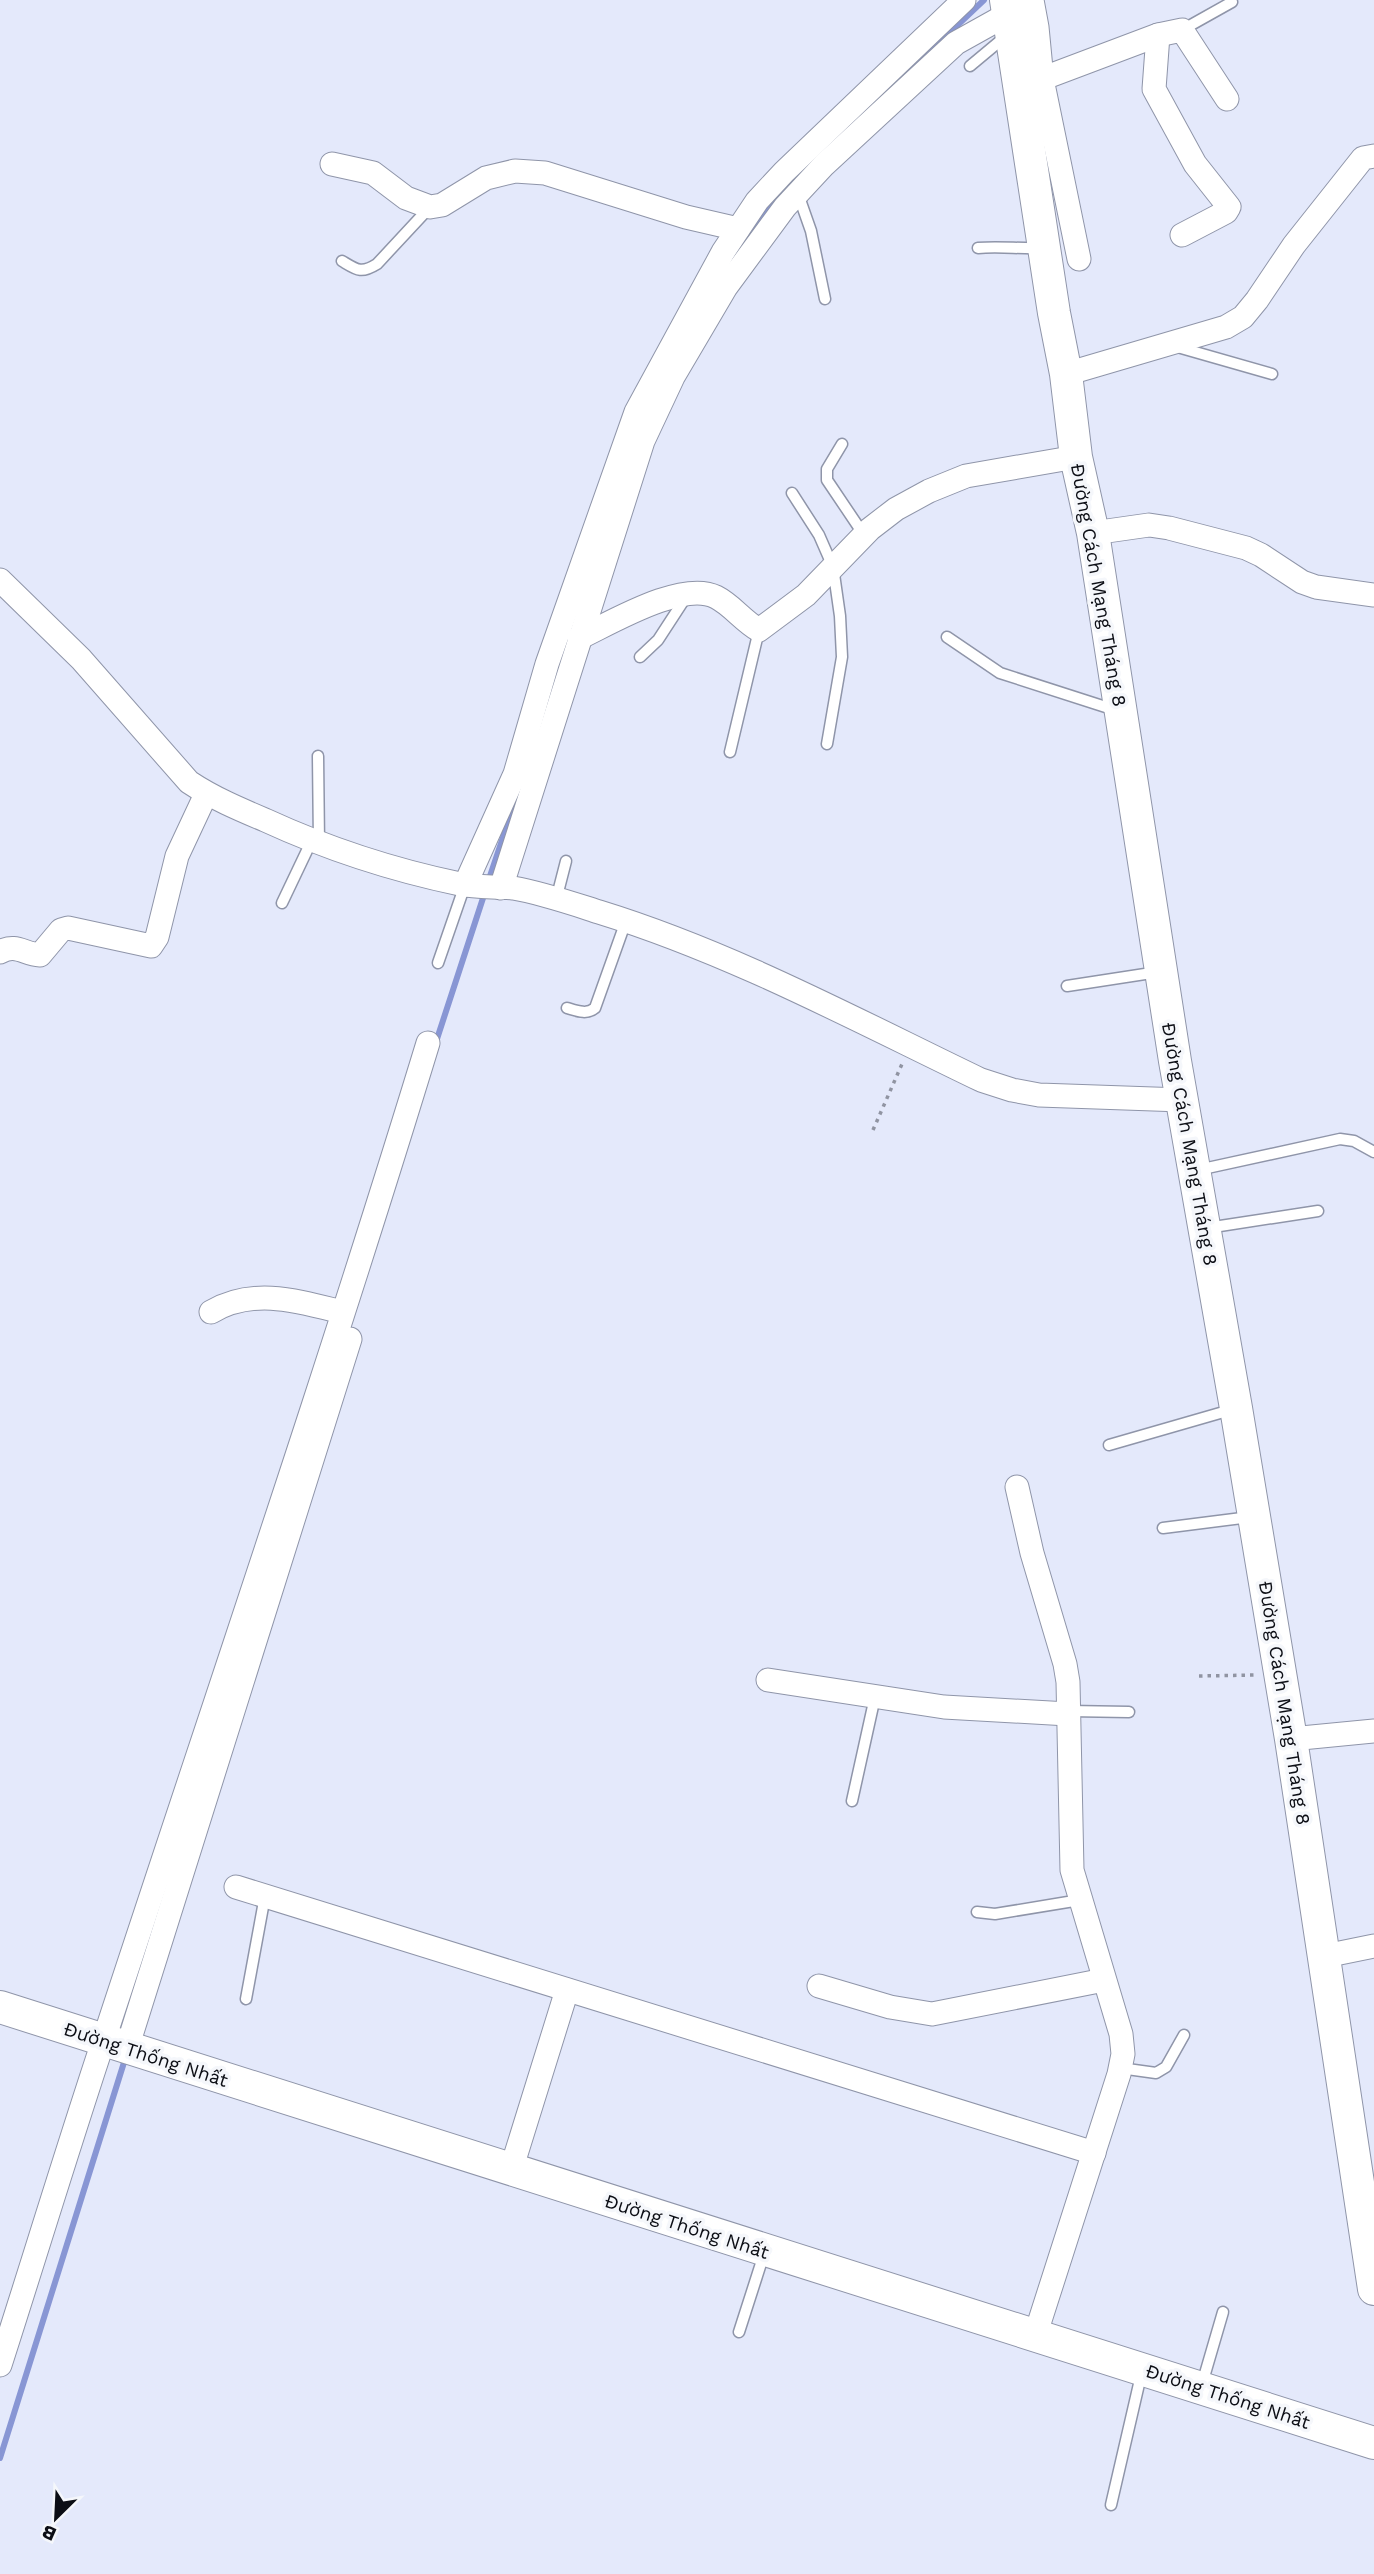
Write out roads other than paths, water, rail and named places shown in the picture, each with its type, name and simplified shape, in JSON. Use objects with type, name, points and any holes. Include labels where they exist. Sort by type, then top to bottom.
[{"type":"street","points":[[484,887],[547,664],[636,412],[697,298],[757,201],[964,0]]},
{"type":"street","points":[[484,887],[579,639],[643,441],[673,377],[726,287],[785,208],[824,165],[956,43],[1014,12]]},
{"type":"street","name":"Đường Cách Mạng Tháng 8","points":[[1014,12],[1030,83],[1044,248],[1066,374],[1076,457],[1093,533],[1182,1100],[1291,1739],[1372,2253],[1374,2289]]},
{"type":"street","points":[[1079,259],[1030,83],[1158,35],[1182,30],[1227,99]]},
{"type":"street","points":[[1158,35],[1154,89],[1195,164],[1229,206],[1226,212],[1182,235]]},
{"type":"street","points":[[1066,374],[1226,327],[1243,317],[1294,245],[1363,158],[1374,156]]},
{"type":"street","points":[[332,164],[373,173],[406,198],[430,206],[442,205],[486,178],[515,171],[545,173],[686,217],[738,229]]},
{"type":"street","points":[[579,639],[664,599],[689,592],[708,593],[719,598],[759,630],[806,594],[864,535],[896,509],[929,491],[967,476],[1076,457]]},
{"type":"street","points":[[1093,533],[1149,526],[1169,528],[1247,548],[1302,582],[1316,587],[1374,595]]},
{"type":"street","points":[[0,580],[82,659],[176,770],[206,794],[316,842],[366,860],[484,887],[519,889],[626,921],[742,966],[981,1080],[1012,1090],[1039,1095],[1182,1100]]},
{"type":"street","points":[[0,953],[11,947],[40,956],[61,930],[68,928],[150,946],[155,942],[158,933],[177,856],[206,794]]},
{"type":"street","points":[[0,2365],[115,2044],[434,1046],[342,1312],[186,1796],[115,2044]]},
{"type":"street","points":[[211,1312],[232,1302],[273,1297],[342,1312]]},
{"type":"street","points":[[1017,1487],[1032,1553],[1065,1664],[1072,1870],[1121,2034],[1123,2054],[1121,2068],[1035,2336]]},
{"type":"street","points":[[768,1680],[944,1707],[1068,1712]]},
{"type":"street","points":[[1291,1739],[1374,1731]]},
{"type":"street","points":[[236,1887],[1094,2153]]},
{"type":"street","points":[[1325,1956],[1374,1946]]},
{"type":"street","points":[[819,1986],[890,2007],[932,2014],[1104,1980]]},
{"type":"street","points":[[511,2170],[567,1990]]},
{"type":"street","name":"Đường Thống Nhất","points":[[0,2007],[1374,2443]]},
{"type":"lane","points":[[1182,30],[1232,2]]},
{"type":"lane","points":[[970,66],[1014,12]]},
{"type":"lane","points":[[798,194],[811,231],[825,299]]},
{"type":"lane","points":[[342,261],[360,271],[368,270],[377,264],[430,206]]},
{"type":"lane","points":[[978,248],[1044,248]]},
{"type":"lane","points":[[1169,345],[1272,374]]},
{"type":"lane","points":[[842,444],[827,469],[827,481],[864,535]]},
{"type":"lane","points":[[792,494],[819,535],[833,567],[840,616],[842,657],[827,744]]},
{"type":"lane","points":[[640,657],[658,640],[689,592]]},
{"type":"lane","points":[[730,752],[759,630]]},
{"type":"lane","points":[[947,636],[1000,673],[1121,712]]},
{"type":"lane","points":[[282,903],[316,842],[318,756]]},
{"type":"lane","points":[[556,900],[566,861]]},
{"type":"lane","points":[[438,963],[484,887]]},
{"type":"lane","points":[[568,1008],[584,1012],[595,1009],[626,921]]},
{"type":"lane","points":[[1067,986],[1161,972]]},
{"type":"lane","points":[[1194,1171],[1340,1139],[1354,1141],[1374,1152]]},
{"type":"lane","points":[[1204,1228],[1318,1211]]},
{"type":"lane","points":[[1109,1445],[1236,1408]]},
{"type":"lane","points":[[1163,1528],[1254,1517]]},
{"type":"lane","points":[[852,1801],[875,1697]]},
{"type":"lane","points":[[1068,1712],[1129,1712]]},
{"type":"lane","points":[[246,1998],[265,1896]]},
{"type":"lane","points":[[977,1912],[995,1914],[1080,1900]]},
{"type":"lane","points":[[1121,2068],[1156,2073],[1166,2067],[1184,2035]]},
{"type":"lane","points":[[739,2332],[765,2250]]},
{"type":"lane","points":[[1201,2387],[1223,2312]]},
{"type":"lane","points":[[1111,2505],[1142,2369]]},
{"type":"waterway","points":[[889,90],[984,0]]},
{"type":"waterway","points":[[750,236],[773,199],[810,164]]},
{"type":"waterway","points":[[488,882],[517,796]]},
{"type":"waterway","points":[[435,1045],[485,892]]},
{"type":"waterway","points":[[0,2458],[126,2056]]}]
